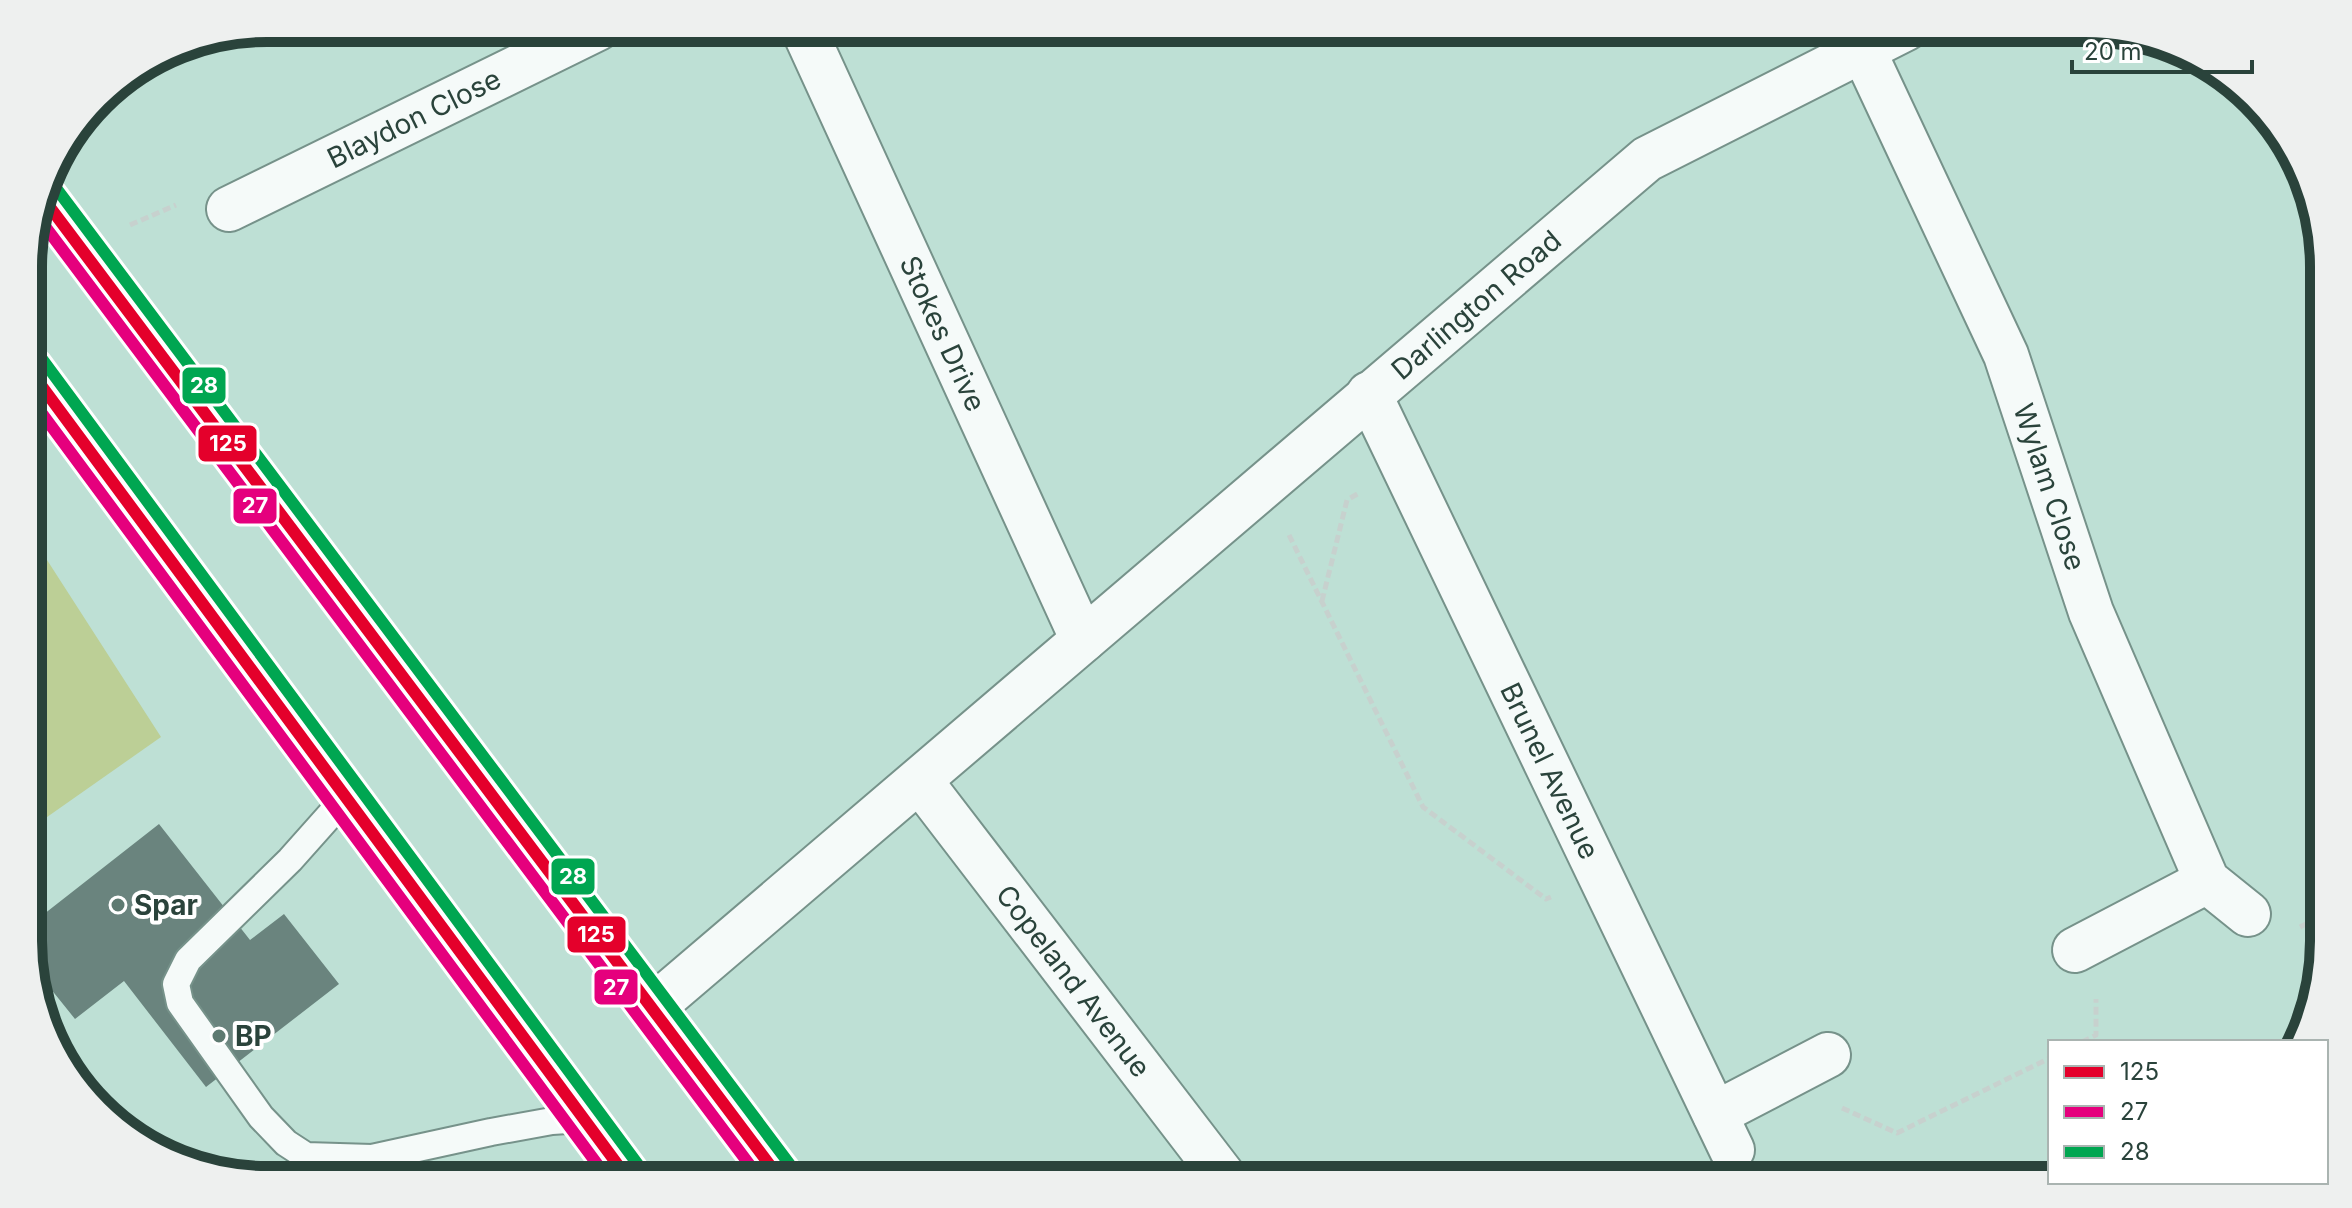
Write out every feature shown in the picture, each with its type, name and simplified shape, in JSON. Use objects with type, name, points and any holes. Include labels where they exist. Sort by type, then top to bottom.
[{"type":"street","name":"Blaydon Close","points":[[229,209],[569,42]]},
{"type":"street","name":"Stokes Drive","points":[[809,42],[1083,640]]},
{"type":"street","name":"Darlington Road","points":[[653,1007],[1647,159],[1879,42]]},
{"type":"street","name":"Wylam Close","points":[[1863,50],[2006,355],[2091,612],[2207,881],[2248,914]]},
{"type":"street","points":[[50,208],[771,1166]]},
{"type":"street","points":[[42,386],[618,1166]]},
{"type":"street","name":"Brunel Avenue","points":[[1369,394],[1723,1132],[1782,1079]]},
{"type":"street","name":"Copeland Avenue","points":[[920,781],[1215,1166]]},
{"type":"street","points":[[2075,950],[2207,881]]},
{"type":"street","points":[[1782,1079],[1828,1055]]},
{"type":"lane","points":[[347,796],[290,860],[188,960],[176,984],[180,1003],[261,1117],[286,1143],[306,1156],[372,1158],[506,1129],[583,1119]]},
{"type":"path","points":[[79,247],[179,204],[229,209]]},
{"type":"path","points":[[1322,602],[1347,500],[1404,466]]},
{"type":"path","points":[[1264,484],[1423,807],[1546,899],[1602,878]]},
{"type":"path","points":[[1782,1079],[1897,1133],[2048,1059]]},
{"type":"green space","points":[[42,552],[161,737],[42,821]]},
{"type":"green space","points":[[73,1055],[111,1102],[98,1089]]},
{"type":"building","name":"BP","points":[[159,824],[250,940],[284,914],[339,984],[206,1087],[124,981],[75,1019],[46,982],[42,916]]},
{"type":"transit line","name":"28","points":[[57,189],[791,1166]]},
{"type":"transit line","name":"125","points":[[50,208],[770,1166]]},
{"type":"transit line","name":"27","points":[[45,227],[750,1166]]},
{"type":"transit line","name":"28","points":[[42,359],[639,1166]]},
{"type":"transit line","name":"125","points":[[42,387],[619,1166]]},
{"type":"transit line","name":"27","points":[[42,414],[599,1166]]},
{"type":"place","name":"Spar","points":[[118,905]]},
{"type":"place","name":"BP","points":[[219,1036]]}]
